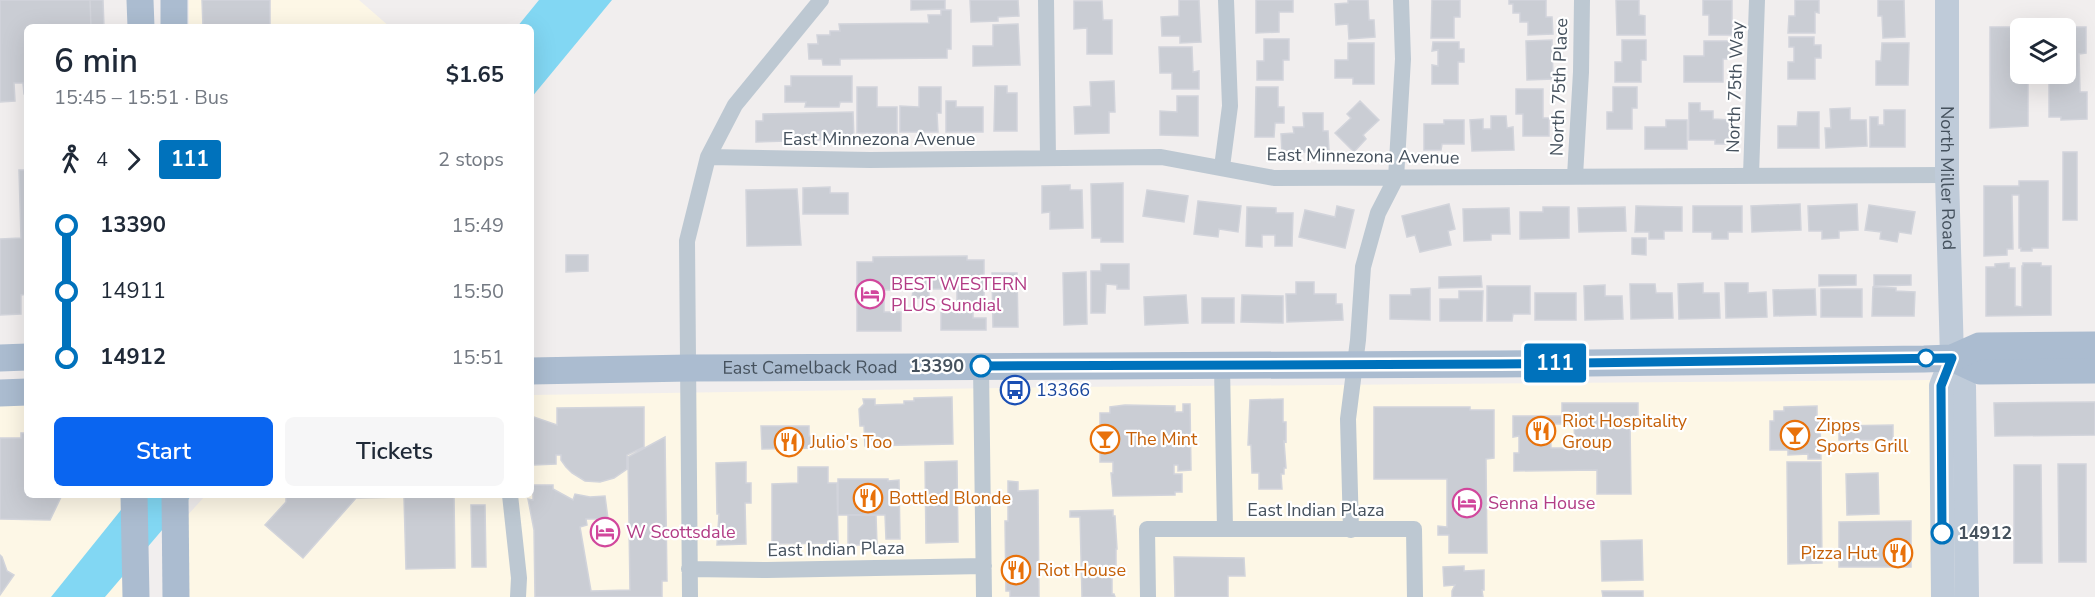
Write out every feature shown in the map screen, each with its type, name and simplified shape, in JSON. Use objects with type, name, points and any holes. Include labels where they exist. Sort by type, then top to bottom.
[{"type":"main road","points":[[140,0],[141,24]]},
{"type":"main road","points":[[174,0],[174,24]]},
{"type":"main road","name":"East Camelback Road","points":[[534,371],[1952,358],[1979,346],[2095,345]]},
{"type":"main road","points":[[0,358],[24,357]]},
{"type":"main road","name":"East Camelback Road","points":[[1952,358],[1980,371],[2095,370]]},
{"type":"main road","points":[[0,393],[24,392]]},
{"type":"main road","points":[[134,498],[136,597]]},
{"type":"main road","points":[[176,505],[177,597]]},
{"type":"street","points":[[690,597],[687,241],[708,157],[742,93],[821,0]]},
{"type":"street","points":[[1046,0],[1048,158]]},
{"type":"street","points":[[1222,167],[1230,106],[1226,0]]},
{"type":"street","points":[[1352,530],[1348,419],[1363,267],[1378,213],[1396,178],[1403,59],[1401,0]]},
{"type":"street","name":"North 75th Place","points":[[1575,176],[1581,72],[1582,0]]},
{"type":"street","name":"North 75th Way","points":[[1751,175],[1757,0]]},
{"type":"street","name":"North Miller Road","points":[[1947,0],[1947,175],[1952,358],[1964,386],[1967,597]]},
{"type":"street","name":"East Minnezona Avenue","points":[[708,157],[870,160],[1161,156],[1274,178],[1947,175]]},
{"type":"street","name":"North Miller Road","points":[[1943,597],[1941,386],[1952,358]]},
{"type":"street","points":[[981,366],[984,597]]},
{"type":"street","points":[[1222,366],[1225,529]]},
{"type":"street","points":[[510,498],[519,578],[518,597]]},
{"type":"street","name":"East Indian Plaza","points":[[1148,597],[1147,529],[1414,529],[1415,597]]},
{"type":"street","name":"East Indian Plaza","points":[[689,569],[984,566]]},
{"type":"shaded area","points":[[189,0],[359,0],[387,24],[189,24]]},
{"type":"shaded area","points":[[1931,380],[1935,597],[187,597],[185,518],[203,498],[534,498],[534,395],[1071,387]]},
{"type":"shaded area","points":[[24,405],[24,498],[122,498],[126,597],[0,597],[0,406]]},
{"type":"water","points":[[539,0],[612,0],[534,94],[534,24],[519,24]]},
{"type":"water","points":[[131,498],[189,498],[105,597],[51,597]]},
{"type":"building","points":[[0,0],[90,0],[91,24],[24,24],[24,94],[23,83],[14,83],[15,101],[0,102]]},
{"type":"building","points":[[90,0],[103,0],[104,24],[91,24]]},
{"type":"building","points":[[202,0],[270,0],[270,24],[203,24]]},
{"type":"building","points":[[911,0],[945,0],[945,9],[911,10]]},
{"type":"building","points":[[970,0],[1018,0],[1019,16],[998,17],[998,21],[971,22]]},
{"type":"building","points":[[1179,0],[1199,0],[1201,42],[1180,43],[1180,36],[1162,36],[1161,17],[1179,16]]},
{"type":"building","points":[[1256,0],[1293,0],[1293,12],[1279,12],[1279,32],[1256,33]]},
{"type":"building","points":[[1348,0],[1368,0],[1369,20],[1374,20],[1375,37],[1349,39],[1348,24],[1336,25],[1335,4],[1348,3]]},
{"type":"building","points":[[1432,0],[1460,0],[1460,17],[1454,17],[1454,38],[1431,38]]},
{"type":"building","points":[[1509,0],[1546,0],[1546,17],[1552,17],[1553,34],[1528,35],[1528,22],[1520,22],[1520,13],[1513,13],[1513,4],[1509,4]]},
{"type":"building","points":[[1616,0],[1639,0],[1639,15],[1645,16],[1645,35],[1617,35]]},
{"type":"building","points":[[1703,0],[1732,0],[1732,35],[1709,35],[1709,15],[1703,15]]},
{"type":"building","points":[[1795,0],[1819,0],[1819,13],[1815,12],[1815,33],[1788,33],[1789,16],[1795,16]]},
{"type":"building","points":[[1878,0],[1904,0],[1905,37],[1883,38],[1882,16],[1878,16]]},
{"type":"building","points":[[1074,1],[1102,1],[1103,20],[1112,20],[1112,54],[1087,54],[1087,28],[1074,29]]},
{"type":"building","points":[[941,10],[951,10],[951,49],[947,49],[947,58],[840,59],[840,65],[823,65],[822,59],[809,59],[808,44],[818,44],[817,35],[830,35],[830,31],[840,31],[839,24],[929,23],[928,15],[941,15]]},
{"type":"building","points":[[1018,24],[1020,65],[973,66],[973,46],[993,46],[993,25]]},
{"type":"building","points":[[1990,27],[2010,27],[2010,84],[2028,84],[2028,126],[1990,128]]},
{"type":"building","points":[[2076,27],[2086,27],[2086,53],[2079,54],[2080,92],[2087,92],[2087,119],[2061,120],[2061,117],[2049,117],[2049,84],[2076,84]]},
{"type":"building","points":[[1789,37],[1814,37],[1814,45],[1821,45],[1821,58],[1815,58],[1815,79],[1788,79],[1788,62],[1794,62],[1794,47],[1789,47]]},
{"type":"building","points":[[1264,39],[1289,39],[1289,60],[1283,60],[1283,80],[1257,80],[1257,61],[1264,61]]},
{"type":"building","points":[[1552,40],[1553,79],[1527,80],[1526,41]]},
{"type":"building","points":[[1622,40],[1646,40],[1646,60],[1641,60],[1641,82],[1615,82],[1615,62],[1622,62]]},
{"type":"building","points":[[1704,41],[1730,41],[1730,59],[1723,59],[1723,82],[1684,82],[1684,56],[1704,56]]},
{"type":"building","points":[[1433,42],[1459,42],[1459,49],[1464,49],[1464,62],[1458,62],[1458,84],[1432,84],[1432,65],[1438,66],[1438,50],[1432,51]]},
{"type":"building","points":[[1348,43],[1374,43],[1374,84],[1353,84],[1353,78],[1335,78],[1335,60],[1348,60]]},
{"type":"building","points":[[1882,43],[1909,43],[1908,85],[1876,85],[1876,61],[1881,61]]},
{"type":"building","points":[[1159,47],[1192,47],[1193,72],[1199,71],[1199,89],[1172,89],[1172,73],[1160,73]]},
{"type":"building","points":[[791,76],[852,76],[852,102],[840,102],[839,107],[805,107],[806,102],[785,102],[785,86],[791,86]]},
{"type":"building","points":[[1114,81],[1115,112],[1109,112],[1109,133],[1075,134],[1074,107],[1091,106],[1090,82]]},
{"type":"building","points":[[995,86],[1007,86],[1007,93],[1017,93],[1017,131],[994,131]]},
{"type":"building","points":[[857,87],[877,87],[877,107],[897,107],[897,133],[857,133]]},
{"type":"building","points":[[919,87],[941,87],[941,113],[937,113],[938,132],[900,132],[900,106],[919,107]]},
{"type":"building","points":[[1256,87],[1278,87],[1278,107],[1284,107],[1284,123],[1275,123],[1274,137],[1255,137]]},
{"type":"building","points":[[1613,87],[1637,87],[1637,108],[1632,108],[1632,129],[1607,129],[1607,112],[1613,112]]},
{"type":"building","points":[[1516,89],[1543,89],[1543,118],[1549,118],[1549,136],[1523,136],[1523,114],[1516,114]]},
{"type":"building","points":[[1177,96],[1198,96],[1198,136],[1160,135],[1160,111],[1177,112]]},
{"type":"building","points":[[946,101],[956,101],[956,107],[983,107],[983,132],[946,132]]},
{"type":"building","points":[[1360,101],[1379,120],[1363,135],[1366,139],[1354,152],[1335,133],[1351,118],[1347,114]]},
{"type":"building","points":[[1689,103],[1700,103],[1700,111],[1713,111],[1713,119],[1731,120],[1731,144],[1715,144],[1715,140],[1689,140]]},
{"type":"building","points":[[1850,108],[1850,120],[1866,120],[1867,146],[1826,148],[1825,128],[1831,128],[1830,109]]},
{"type":"building","points":[[1884,110],[1905,110],[1905,147],[1870,147],[1870,117],[1878,117],[1878,125],[1884,125]]},
{"type":"building","points":[[853,112],[854,139],[756,142],[756,121],[763,121],[763,114]]},
{"type":"building","points":[[1798,112],[1819,112],[1819,148],[1778,148],[1778,126],[1797,126]]},
{"type":"building","points":[[1303,113],[1323,113],[1323,131],[1328,131],[1329,151],[1282,153],[1281,134],[1294,133],[1293,127],[1304,127]]},
{"type":"building","points":[[1491,116],[1506,116],[1507,128],[1513,127],[1514,150],[1472,151],[1470,120],[1483,119],[1483,129],[1491,129]]},
{"type":"building","points":[[1444,120],[1464,120],[1464,144],[1442,144],[1441,150],[1424,150],[1424,124],[1444,124]]},
{"type":"building","points":[[1666,120],[1687,120],[1687,149],[1645,149],[1645,127],[1666,127]]},
{"type":"building","points":[[2063,152],[2077,152],[2077,220],[2063,220]]},
{"type":"building","points":[[19,170],[24,170],[24,294],[21,295],[21,314],[0,315],[0,239],[21,238]]},
{"type":"building","points":[[2019,181],[2048,181],[2048,248],[2021,251],[2019,248],[2019,195],[2012,195],[2013,249],[2007,249],[2007,255],[1984,256],[1984,186],[2019,186]]},
{"type":"building","points":[[1123,183],[1123,242],[1101,242],[1101,238],[1092,238],[1091,184]]},
{"type":"building","points":[[1070,185],[1070,190],[1082,190],[1083,228],[1050,229],[1050,212],[1042,213],[1042,186]]},
{"type":"building","points":[[830,187],[830,193],[848,193],[848,214],[803,214],[803,188]]},
{"type":"building","points":[[797,189],[801,245],[747,246],[746,190]]},
{"type":"building","points":[[1147,190],[1188,196],[1184,222],[1143,216]]},
{"type":"building","points":[[1198,201],[1241,206],[1238,232],[1219,229],[1218,237],[1194,234]]},
{"type":"building","points":[[1449,204],[1455,229],[1448,231],[1451,245],[1420,252],[1415,235],[1407,237],[1402,216]]},
{"type":"building","points":[[1800,204],[1801,230],[1752,232],[1751,206]]},
{"type":"building","points":[[1857,204],[1858,230],[1839,231],[1839,238],[1822,239],[1822,231],[1809,231],[1808,206]]},
{"type":"building","points":[[1869,205],[1915,212],[1911,234],[1899,232],[1897,242],[1880,239],[1881,232],[1865,230]]},
{"type":"building","points":[[1337,206],[1354,210],[1345,248],[1299,237],[1305,210],[1335,217]]},
{"type":"building","points":[[1636,206],[1682,207],[1682,231],[1664,231],[1664,239],[1649,239],[1649,232],[1635,232]]},
{"type":"building","points":[[1693,206],[1742,206],[1742,232],[1728,232],[1728,239],[1712,239],[1712,232],[1693,232]]},
{"type":"building","points":[[1247,207],[1276,208],[1276,213],[1293,213],[1292,246],[1275,246],[1275,235],[1262,235],[1262,247],[1246,246]]},
{"type":"building","points":[[1543,207],[1569,207],[1569,238],[1520,239],[1520,212],[1543,212]]},
{"type":"building","points":[[1625,207],[1626,231],[1579,232],[1578,208]]},
{"type":"building","points":[[1509,208],[1510,234],[1491,234],[1491,240],[1464,241],[1463,209]]},
{"type":"building","points":[[1632,238],[1646,238],[1646,255],[1632,254]]},
{"type":"building","points":[[566,255],[588,255],[588,271],[566,272]]},
{"type":"building","name":"BEST WESTERN PLUS Sundial","points":[[967,256],[967,260],[984,260],[984,310],[973,310],[973,318],[986,318],[986,330],[941,330],[941,311],[957,311],[957,289],[929,289],[929,298],[912,298],[913,290],[884,290],[884,312],[901,312],[901,331],[857,331],[857,262],[873,262],[873,257]]},
{"type":"building","points":[[2009,263],[2009,268],[2015,268],[2015,306],[2022,307],[2023,263],[2041,263],[2041,266],[2051,266],[2051,315],[1986,316],[1986,267]]},
{"type":"building","points":[[1101,264],[1129,264],[1129,289],[1117,289],[1117,285],[1106,284],[1105,313],[1091,313],[1091,271],[1101,271]]},
{"type":"building","points":[[1086,272],[1087,324],[1064,325],[1063,273]]},
{"type":"building","points":[[992,273],[1017,273],[1018,327],[993,327]]},
{"type":"building","points":[[1819,275],[1856,275],[1856,285],[1819,286]]},
{"type":"building","points":[[1874,275],[1911,275],[1911,285],[1874,286]]},
{"type":"building","points":[[1481,276],[1482,287],[1439,288],[1439,277]]},
{"type":"building","points":[[1296,282],[1314,282],[1314,294],[1336,294],[1336,304],[1342,304],[1343,320],[1287,322],[1286,294],[1296,294]]},
{"type":"building","points":[[1703,283],[1703,293],[1719,293],[1720,318],[1679,319],[1678,284]]},
{"type":"building","points":[[1725,283],[1748,283],[1748,293],[1766,292],[1767,317],[1726,318]]},
{"type":"building","points":[[1630,284],[1655,284],[1656,293],[1672,293],[1673,318],[1631,319]]},
{"type":"building","points":[[1605,285],[1605,296],[1622,296],[1623,319],[1585,320],[1584,286]]},
{"type":"building","points":[[1487,286],[1530,286],[1530,314],[1513,314],[1512,321],[1487,321]]},
{"type":"building","points":[[1873,287],[1915,292],[1914,316],[1872,316]]},
{"type":"building","points":[[1430,288],[1430,320],[1390,319],[1390,295],[1411,295],[1411,289]]},
{"type":"building","points":[[1815,289],[1816,315],[1774,316],[1773,290]]},
{"type":"building","points":[[1821,289],[1862,289],[1862,317],[1821,317]]},
{"type":"building","points":[[1459,291],[1483,291],[1482,321],[1440,321],[1440,299],[1459,299]]},
{"type":"building","points":[[1535,293],[1576,293],[1576,320],[1535,320]]},
{"type":"building","points":[[1186,295],[1188,323],[1145,325],[1144,297]]},
{"type":"building","points":[[1242,295],[1283,296],[1283,323],[1241,322]]},
{"type":"building","points":[[1202,298],[1234,298],[1234,323],[1202,323]]},
{"type":"building","points":[[952,397],[953,444],[865,446],[864,426],[860,426],[859,409],[864,404],[863,399],[875,399],[875,405],[904,404],[904,401],[914,401],[914,398]]},
{"type":"building","points":[[1283,399],[1283,422],[1286,422],[1286,442],[1284,441],[1286,468],[1284,468],[1284,474],[1281,474],[1282,489],[1259,489],[1259,473],[1252,473],[1251,445],[1248,445],[1250,400]]},
{"type":"building","points":[[2095,402],[2095,435],[1995,436],[1994,403]]},
{"type":"building","points":[[1562,403],[1638,403],[1638,423],[1630,423],[1631,494],[1597,494],[1597,470],[1514,471],[1514,453],[1519,453],[1519,436],[1513,437],[1513,416],[1562,416]],"holes":[[[1550,424],[1574,424],[1575,448],[1551,448]]]},
{"type":"building","points":[[1183,404],[1190,404],[1191,470],[1178,471],[1178,465],[1174,465],[1174,474],[1182,474],[1182,492],[1175,492],[1175,495],[1113,496],[1111,473],[1113,473],[1113,462],[1100,462],[1100,413],[1110,413],[1110,407],[1125,405],[1175,406],[1175,412],[1183,412]]},
{"type":"building","name":"Zipps Sports Grill","points":[[1817,406],[1817,421],[1820,421],[1821,459],[1808,459],[1808,454],[1788,455],[1788,450],[1770,450],[1770,421],[1774,421],[1774,411],[1784,411],[1784,407]]},
{"type":"building","points":[[644,407],[644,447],[627,455],[627,469],[614,478],[600,482],[585,481],[572,473],[561,460],[561,455],[556,455],[556,464],[534,465],[534,417],[557,425],[557,408]]},
{"type":"building","name":"Senna House","points":[[1374,407],[1470,407],[1470,410],[1494,410],[1494,458],[1486,459],[1487,553],[1449,553],[1449,535],[1438,535],[1438,526],[1447,527],[1447,479],[1374,479]]},
{"type":"building","points":[[1893,425],[1893,440],[1839,440],[1839,426]]},
{"type":"building","name":"Julio's Too","points":[[761,426],[809,426],[809,436],[816,436],[816,448],[762,449]]},
{"type":"building","points":[[21,433],[24,433],[24,498],[61,498],[50,520],[0,519],[0,438],[21,438]]},
{"type":"building","points":[[665,437],[667,581],[662,581],[662,597],[535,597],[534,530],[528,499],[533,500],[534,498],[534,485],[553,485],[553,489],[573,500],[575,494],[590,497],[605,496],[608,519],[586,519],[587,525],[580,527],[591,591],[630,590],[628,457]]},
{"type":"building","points":[[957,461],[958,542],[926,543],[925,462]]},
{"type":"building","points":[[746,462],[746,483],[751,483],[751,503],[745,503],[746,544],[717,545],[719,514],[717,514],[716,463]]},
{"type":"building","points":[[1787,462],[1821,462],[1822,563],[1788,564]]},
{"type":"building","points":[[2058,464],[2086,464],[2086,562],[2059,562]]},
{"type":"building","points":[[2014,465],[2041,465],[2042,563],[2014,563]]},
{"type":"building","points":[[798,467],[828,467],[828,483],[837,483],[838,543],[772,544],[772,484],[798,483]]},
{"type":"building","points":[[1878,473],[1879,514],[1847,515],[1846,474]]},
{"type":"building","name":"Bottled Blonde","points":[[838,479],[899,480],[900,539],[886,539],[885,515],[838,515]]},
{"type":"building","points":[[1008,481],[1018,482],[1018,491],[1038,490],[1039,597],[1010,597],[1010,591],[1006,591],[1005,521],[1008,521]]},
{"type":"building","points":[[286,498],[356,498],[303,558],[265,525],[286,502]]},
{"type":"building","points":[[404,498],[454,498],[455,568],[406,569]]},
{"type":"building","points":[[471,505],[485,505],[486,567],[472,567]]},
{"type":"building","points":[[1113,510],[1117,549],[1116,572],[1112,572],[1112,594],[1115,597],[1082,597],[1080,517],[1070,517],[1070,511]]},
{"type":"building","points":[[848,515],[876,515],[877,545],[848,545]]},
{"type":"building","points":[[1911,521],[1911,567],[1839,567],[1839,522]]},
{"type":"building","points":[[1642,540],[1643,580],[1602,581],[1601,541]]},
{"type":"building","points":[[0,555],[7,571],[14,575],[0,595]]},
{"type":"building","points":[[1174,557],[1244,558],[1245,576],[1228,576],[1228,597],[1175,597]]},
{"type":"building","points":[[1464,566],[1464,571],[1484,570],[1483,597],[1452,597],[1455,585],[1444,586],[1443,567]]},
{"type":"building","points":[[1602,591],[1643,591],[1643,597],[1603,597]]},
{"type":"bus line","name":"111","points":[[981,366],[1499,364],[1952,358],[1941,386],[1942,533]]},
{"type":"place","name":"BEST WESTERN PLUS Sundial","points":[[870,294]]},
{"type":"place","name":"13390","points":[[981,366]]},
{"type":"place","name":"13366","points":[[1015,390]]},
{"type":"place","name":"Riot Hospitality Group","points":[[1541,431]]},
{"type":"place","name":"Zipps Sports Grill","points":[[1795,435]]},
{"type":"place","name":"The Mint","points":[[1105,439]]},
{"type":"place","name":"Julio's Too","points":[[789,442]]},
{"type":"place","name":"Bottled Blonde","points":[[868,498]]},
{"type":"place","name":"Senna House","points":[[1467,503]]},
{"type":"place","name":"W Scottsdale","points":[[605,532]]},
{"type":"place","name":"14912","points":[[1942,533]]},
{"type":"place","name":"Pizza Hut","points":[[1898,553]]},
{"type":"place","name":"Riot House","points":[[1016,570]]}]
